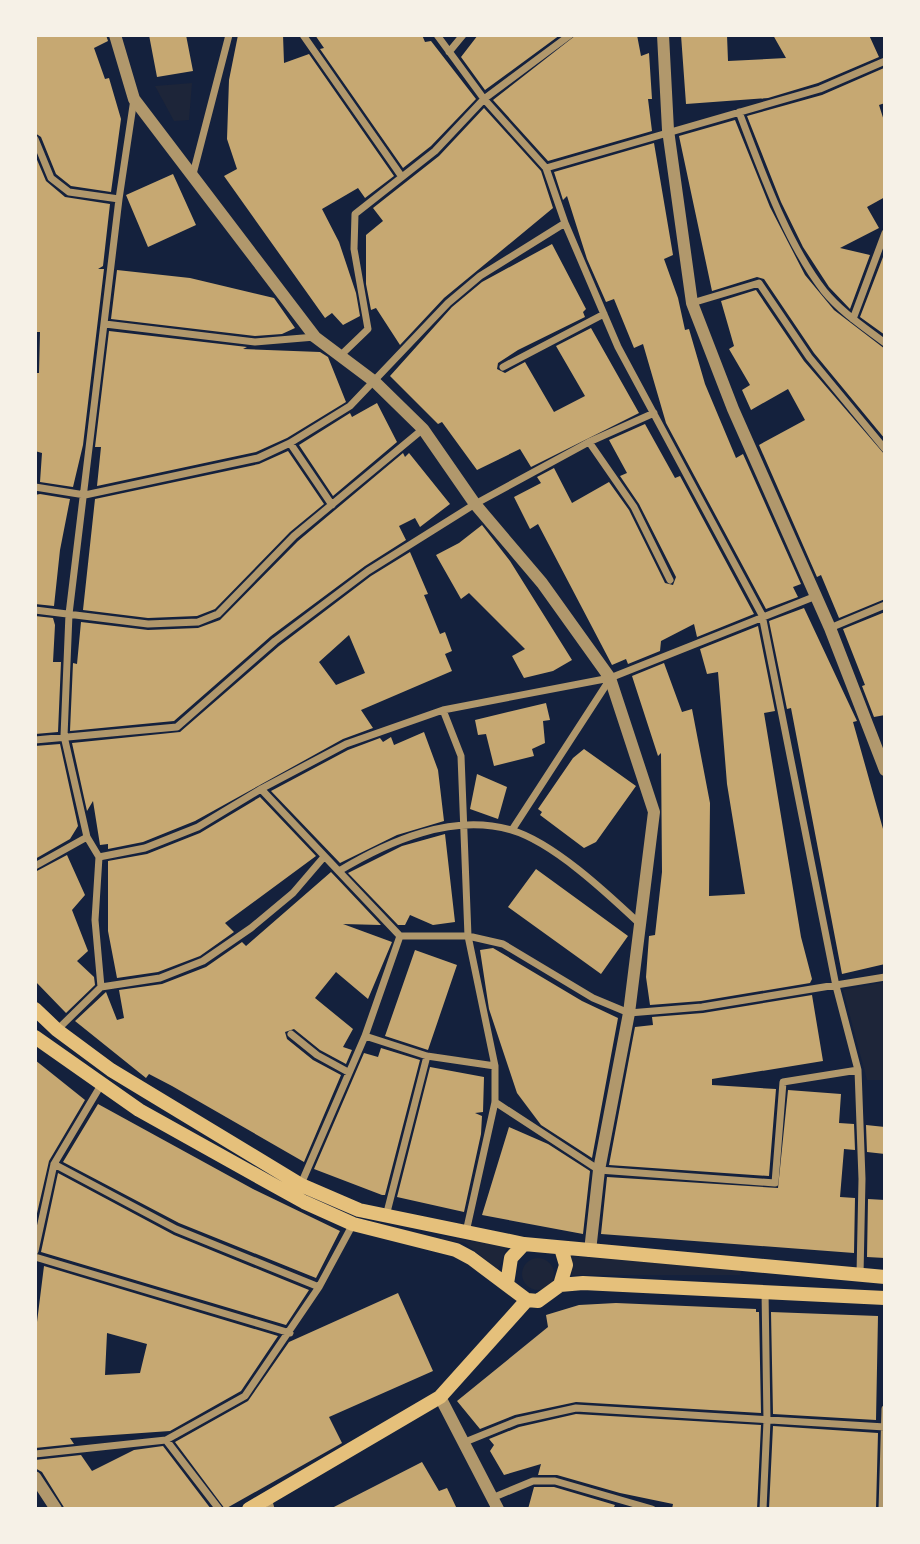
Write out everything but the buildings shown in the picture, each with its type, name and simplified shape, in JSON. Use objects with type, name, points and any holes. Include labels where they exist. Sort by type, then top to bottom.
[{"type":"main road","points":[[35,1009],[57,1030],[111,1070],[301,1185],[359,1210],[524,1244],[885,1277]]},
{"type":"main road","points":[[35,1037],[101,1085],[219,1157],[353,1224],[456,1250],[527,1300],[538,1301],[560,1285],[583,1283],[885,1298]]},
{"type":"main road","points":[[101,1085],[111,1070]]},
{"type":"main road","points":[[353,1224],[359,1210]]},
{"type":"main road","points":[[507,1284],[510,1258],[524,1244]]},
{"type":"main road","points":[[560,1285],[566,1265],[561,1248]]},
{"type":"main road","points":[[249,1509],[270,1504],[440,1397],[527,1300]]},
{"type":"street","points":[[115,35],[134,99],[315,337],[375,382],[424,429],[475,504],[542,583],[610,678],[653,812],[629,1013],[599,1170],[590,1251]]},
{"type":"street","points":[[193,174],[229,35]]},
{"type":"street","points":[[303,35],[402,177]]},
{"type":"street","points":[[437,35],[484,99],[546,168],[565,223],[604,314],[762,615],[836,986],[858,1070],[862,1180],[860,1275]]},
{"type":"street","points":[[449,52],[463,35]]},
{"type":"street","points":[[341,355],[368,330],[354,249],[355,214],[435,151],[484,99],[570,35]]},
{"type":"street","points":[[663,35],[668,130],[692,303],[733,409],[831,628],[885,770]]},
{"type":"street","points":[[546,168],[668,130],[820,89],[885,61]]},
{"type":"street","points":[[101,987],[95,920],[99,857],[86,837],[64,736],[69,614],[106,324],[118,199],[134,99]]},
{"type":"street","points":[[739,112],[778,211],[824,290],[853,319],[885,343]]},
{"type":"street","points":[[35,139],[51,178],[69,192],[118,199]]},
{"type":"street","points":[[35,487],[85,495],[258,458],[290,443],[350,406],[448,303],[480,275],[565,223]]},
{"type":"street","points":[[853,319],[885,233]]},
{"type":"street","points":[[692,303],[759,283],[809,357],[885,449]]},
{"type":"street","points":[[503,367],[604,314]]},
{"type":"street","points":[[106,324],[255,342],[315,337]]},
{"type":"street","points":[[35,740],[177,727],[275,641],[368,571],[475,504],[589,442],[654,413]]},
{"type":"street","points":[[35,610],[148,624],[198,622],[218,614],[294,536],[424,429]]},
{"type":"street","points":[[589,442],[634,507],[670,580]]},
{"type":"street","points":[[290,443],[332,505]]},
{"type":"street","points":[[99,857],[145,848],[198,827],[261,789],[346,744],[443,710],[610,678],[762,615],[816,596]]},
{"type":"street","points":[[831,628],[885,605]]},
{"type":"street","points":[[512,830],[610,678]]},
{"type":"street","points":[[443,710],[461,756],[468,936],[495,1066],[495,1102],[466,1233]]},
{"type":"street","points":[[261,789],[323,858],[339,871],[400,936],[468,936],[503,944],[593,998],[629,1013],[702,1007],[885,976]]},
{"type":"street","points":[[339,871],[381,846],[430,831],[465,825],[512,830],[559,856],[601,886],[641,925]]},
{"type":"street","points":[[35,866],[86,837]]},
{"type":"street","points":[[57,1030],[101,987],[160,978],[203,961],[251,928],[293,893],[323,858]]},
{"type":"street","points":[[301,1185],[333,1116],[348,1072],[365,1036],[400,936]]},
{"type":"street","points":[[291,1034],[317,1055],[348,1072]]},
{"type":"street","points":[[365,1036],[427,1056],[495,1066]]},
{"type":"street","points":[[386,1217],[427,1056]]},
{"type":"street","points":[[495,1102],[599,1170],[775,1183],[783,1082],[858,1070]]},
{"type":"street","points":[[35,1251],[36,1233],[54,1164],[101,1085]]},
{"type":"street","points":[[54,1164],[176,1229],[319,1287]]},
{"type":"street","points":[[35,1454],[166,1440],[245,1396],[319,1287],[353,1224]]},
{"type":"street","points":[[35,1257],[290,1333]]},
{"type":"street","points":[[763,1509],[768,1421],[765,1291]]},
{"type":"street","points":[[440,1397],[495,1504],[533,1481],[555,1481],[652,1509]]},
{"type":"street","points":[[465,1442],[517,1422],[576,1408],[885,1427]]},
{"type":"street","points":[[882,1509],[885,1409]]},
{"type":"street","points":[[166,1440],[219,1509]]},
{"type":"street","points":[[35,1478],[56,1509]]},
{"type":"shaded area","points":[[192,83],[189,120],[174,121],[155,86]]},
{"type":"shaded area","points":[[885,982],[885,1080],[867,1080],[843,990]]},
{"type":"shaded area","points":[[441,1236],[507,1247],[498,1270],[465,1243],[441,1239]]},
{"type":"shaded area","points":[[570,1256],[742,1270],[740,1275],[572,1275]]},
{"type":"shaded area","points":[[538,1258],[549,1263],[554,1274],[549,1285],[538,1290],[527,1285],[522,1274],[527,1263]]}]
